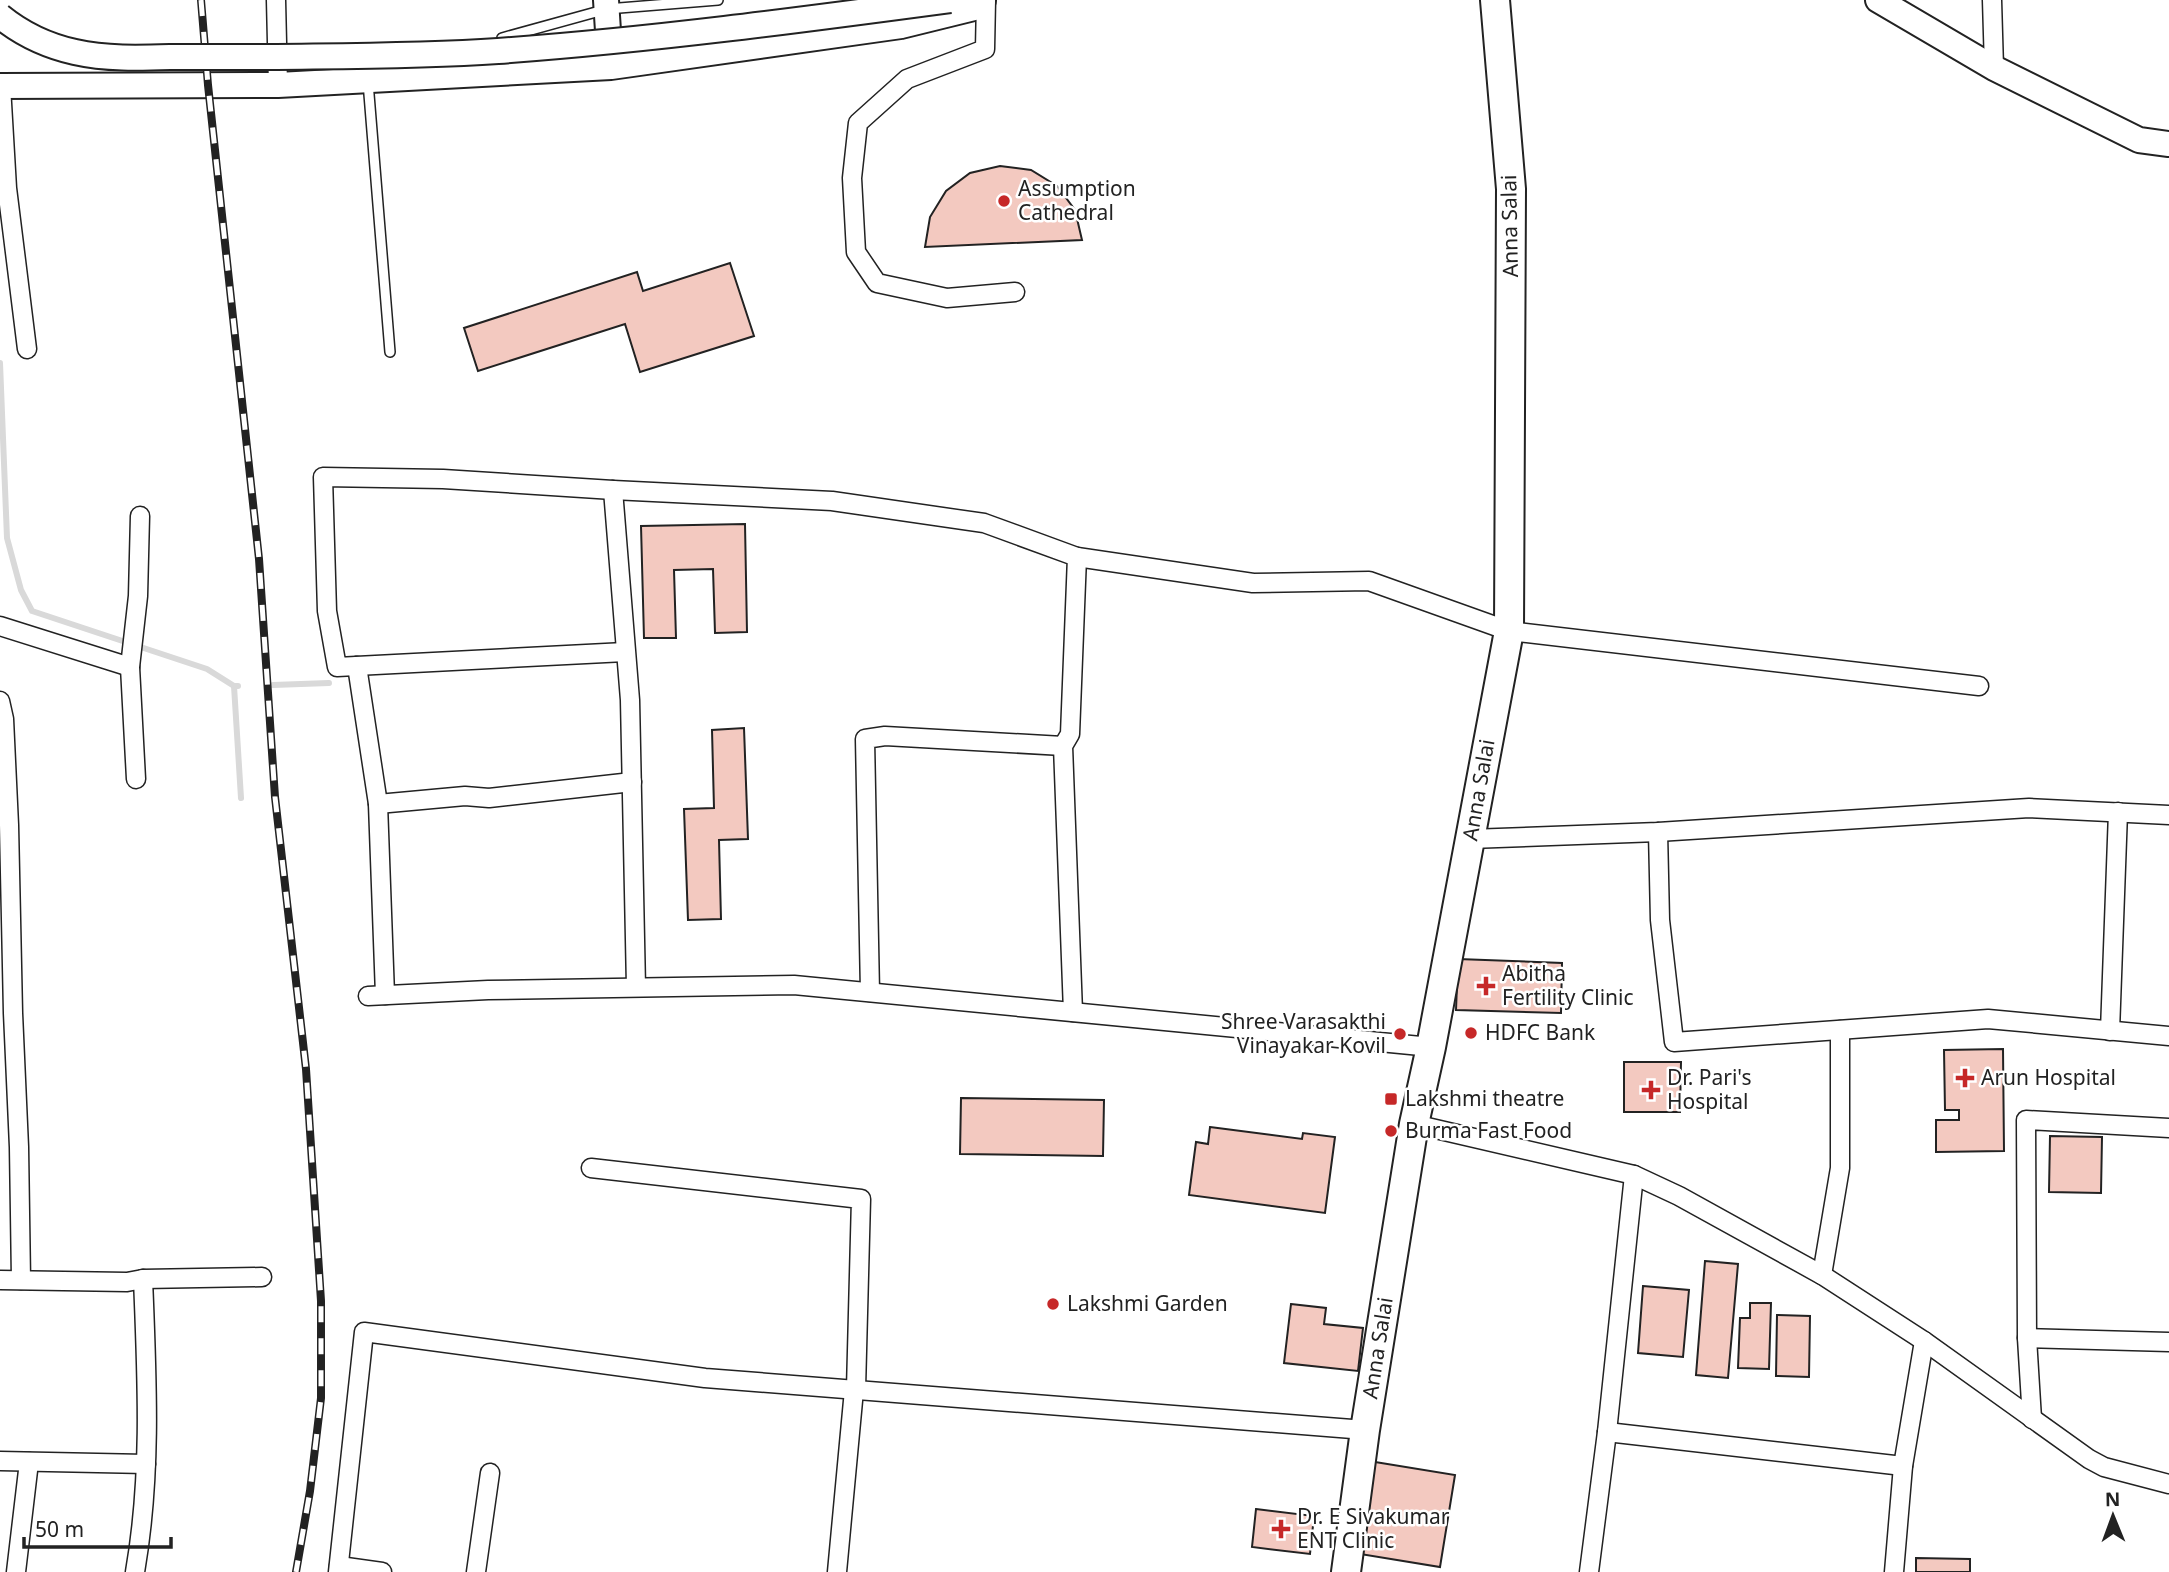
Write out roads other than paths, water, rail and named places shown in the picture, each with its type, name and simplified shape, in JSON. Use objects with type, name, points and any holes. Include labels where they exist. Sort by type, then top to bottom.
[{"type":"main road","points":[[0,16],[33,38],[66,50],[101,56],[348,56],[498,51],[728,29],[951,0]]},
{"type":"main road","points":[[1,86],[278,85],[611,67],[901,26],[974,8],[984,0]]},
{"type":"main road","name":"Anna Salai","points":[[1346,1572],[1365,1430],[1414,1124],[1471,839],[1508,631],[1511,189],[1495,0]]},
{"type":"main road","points":[[1878,0],[1994,68],[2139,140],[2169,144]]},
{"type":"main road","points":[[606,4],[611,67]]},
{"type":"street","points":[[276,0],[278,85]]},
{"type":"street","points":[[984,0],[985,49],[907,79],[858,123],[852,178],[856,252],[877,283],[947,298],[1015,292]]},
{"type":"street","points":[[1992,0],[1994,68]]},
{"type":"street","points":[[1,86],[7,188],[27,349]]},
{"type":"street","points":[[625,652],[337,667],[327,611],[323,477],[443,479],[844,503],[984,523],[1077,558],[1253,583],[1369,581],[1508,631],[1979,686]]},
{"type":"street","points":[[613,490],[630,699],[636,988]]},
{"type":"street","points":[[136,779],[130,667],[138,596],[140,516]]},
{"type":"street","points":[[1073,1012],[1063,746],[1070,734],[1077,558]]},
{"type":"street","points":[[0,626],[130,667]]},
{"type":"street","points":[[357,666],[378,804],[376,996],[488,990],[794,985],[1431,1047]]},
{"type":"street","points":[[0,701],[4,719],[4,795],[19,1147],[21,1280]]},
{"type":"street","points":[[870,992],[865,739],[886,736],[1063,746]]},
{"type":"street","points":[[378,804],[465,796],[489,798],[632,782]]},
{"type":"street","points":[[1471,839],[1658,832],[2029,808],[2169,815]]},
{"type":"street","points":[[2110,1031],[2118,812]]},
{"type":"street","points":[[1658,832],[1660,920],[1674,1042],[1988,1019],[2169,1036]]},
{"type":"street","points":[[1822,1275],[1840,1168],[1840,1030]]},
{"type":"street","points":[[2032,1419],[2027,1338],[2026,1119],[2169,1128]]},
{"type":"street","points":[[1414,1124],[1634,1175],[1679,1196],[1822,1275],[1924,1341],[2104,1467],[2169,1484]]},
{"type":"street","points":[[591,1168],[861,1199],[856,1389],[837,1572]]},
{"type":"street","points":[[1589,1572],[1607,1432],[1634,1175]]},
{"type":"street","points":[[0,1280],[128,1282],[143,1279],[262,1277]]},
{"type":"street","points":[[135,1572],[142,1534],[148,1415],[143,1279]]},
{"type":"street","points":[[382,1572],[338,1569],[364,1332],[705,1378],[1365,1430]]},
{"type":"street","points":[[2027,1338],[2169,1342]]},
{"type":"street","points":[[1894,1572],[1903,1465],[1924,1341]]},
{"type":"street","points":[[1607,1432],[1903,1465]]},
{"type":"street","points":[[0,1461],[146,1464]]},
{"type":"street","points":[[16,1572],[29,1462]]},
{"type":"street","points":[[476,1572],[490,1473]]},
{"type":"lane","points":[[502,38],[606,4],[718,0]]},
{"type":"lane","points":[[368,80],[390,352]]},
{"type":"waterway","points":[[0,363],[7,538],[21,590],[32,611],[207,669],[238,686]]},
{"type":"waterway","points":[[273,685],[329,683]]},
{"type":"waterway","points":[[234,686],[241,798]]},
{"type":"railway","points":[[201,0],[259,559],[275,797],[306,1069],[321,1301],[321,1398],[310,1491],[296,1572]]},
{"type":"place","name":"Assumption Cathedral","points":[[1004,201]]},
{"type":"place","name":"Abitha Fertility Clinic","points":[[1486,986]]},
{"type":"place","name":"HDFC Bank","points":[[1471,1033]]},
{"type":"place","name":"Shree Varasakthi Vinayakar Kovil","points":[[1400,1034]]},
{"type":"place","name":"Arun Hospital","points":[[1965,1078]]},
{"type":"place","name":"Dr. Pari's Hospital","points":[[1651,1090]]},
{"type":"place","name":"Lakshmi theatre","points":[[1391,1099]]},
{"type":"place","name":"Burma Fast Food","points":[[1391,1131]]},
{"type":"place","name":"Lakshmi Garden","points":[[1053,1304]]},
{"type":"place","name":"Dr. E Sivakumar ENT Clinic","points":[[1281,1529]]}]
